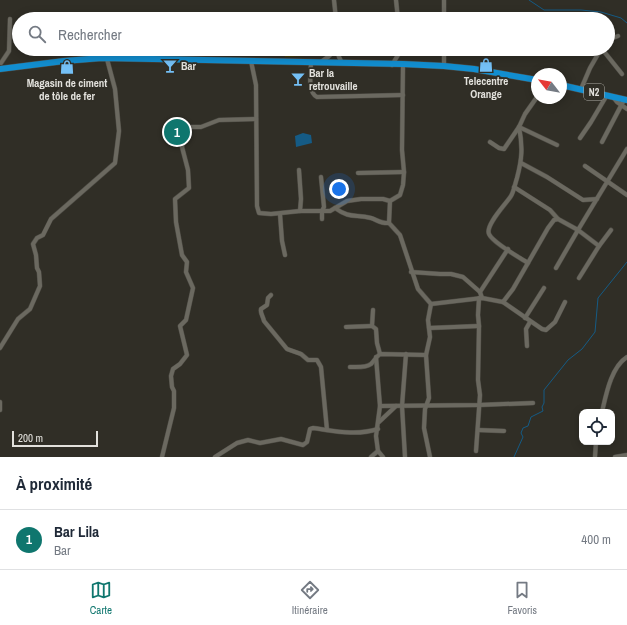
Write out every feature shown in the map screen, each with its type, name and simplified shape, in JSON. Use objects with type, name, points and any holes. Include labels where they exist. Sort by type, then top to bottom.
[{"type":"highway","points":[[2,65],[86,59],[403,64],[474,69],[531,79]]},
{"type":"highway","name":"N2","points":[[567,86],[610,96],[624,102]]},
{"type":"street","points":[[334,0],[335,12]]},
{"type":"street","points":[[396,0],[397,12]]},
{"type":"street","points":[[444,0],[444,12]]},
{"type":"street","points":[[2,65],[9,51],[10,19]]},
{"type":"street","points":[[321,62],[329,56]]},
{"type":"street","points":[[339,56],[342,63]]},
{"type":"street","points":[[392,65],[398,56]]},
{"type":"street","points":[[444,56],[444,66]]},
{"type":"street","points":[[580,89],[597,56]]},
{"type":"street","points":[[607,56],[622,74]]},
{"type":"street","points":[[0,348],[18,319],[30,309],[40,286],[39,272],[33,244],[37,238],[43,235],[51,219],[115,163],[119,131],[115,89],[107,59]]},
{"type":"street","points":[[251,61],[256,85],[257,206],[260,213],[280,214],[300,211],[330,211],[347,201],[361,199],[383,198],[390,201]]},
{"type":"street","points":[[311,62],[311,91],[317,98],[403,95]]},
{"type":"street","points":[[390,201],[400,195],[403,185],[403,64]]},
{"type":"street","points":[[580,138],[610,96]]},
{"type":"street","points":[[624,102],[627,109]]},
{"type":"street","points":[[602,142],[624,102]]},
{"type":"street","points":[[490,142],[499,148],[504,149],[519,127],[532,104]]},
{"type":"street","points":[[162,457],[174,408],[174,391],[171,376],[173,369],[180,364],[187,355],[184,350],[184,340],[180,326],[186,320],[193,288],[186,272],[187,262],[182,255],[176,222],[175,199],[189,188],[188,170],[182,147],[187,127],[201,128],[219,120],[256,119]]},
{"type":"street","points":[[519,127],[557,145]]},
{"type":"street","points":[[519,127],[522,150],[521,163],[512,194],[488,228],[488,233],[493,240],[528,263]]},
{"type":"street","points":[[556,268],[607,180],[627,149]]},
{"type":"street","points":[[521,163],[547,177],[583,200],[597,199]]},
{"type":"street","points":[[585,166],[627,195]]},
{"type":"street","points":[[299,170],[301,199],[300,211]]},
{"type":"street","points":[[358,173],[404,172]]},
{"type":"street","points":[[321,177],[324,207],[322,211],[322,219]]},
{"type":"street","points":[[514,187],[550,210],[558,219],[578,230],[599,246]]},
{"type":"street","points":[[390,201],[389,223],[400,236],[418,289],[431,304]]},
{"type":"street","points":[[335,208],[343,214],[368,217],[385,224],[389,223]]},
{"type":"street","points":[[280,214],[282,241],[285,255]]},
{"type":"street","points":[[503,302],[513,290],[548,228],[554,220],[558,219]]},
{"type":"street","points":[[579,278],[611,230]]},
{"type":"street","points":[[480,292],[508,249]]},
{"type":"street","points":[[411,272],[451,274],[463,277],[480,292],[481,298],[478,315],[478,380],[480,395],[476,451]]},
{"type":"street","points":[[525,318],[544,288]]},
{"type":"street","points":[[271,294],[268,298],[267,305],[261,309],[260,312],[264,317],[264,321],[287,349],[301,354],[308,360],[317,360],[321,367],[327,430]]},
{"type":"street","points":[[431,304],[481,298],[503,302],[542,330],[546,330],[554,322],[565,302]]},
{"type":"street","points":[[430,457],[424,428],[428,398],[426,355],[430,337],[428,314],[431,304]]},
{"type":"street","points":[[372,326],[373,310]]},
{"type":"street","points":[[528,346],[526,329],[530,322]]},
{"type":"street","points":[[346,327],[372,326],[376,329],[380,406],[379,423],[376,436],[378,451],[383,457]]},
{"type":"street","points":[[429,328],[479,326]]},
{"type":"street","points":[[350,367],[368,366],[372,364],[378,356],[406,354],[426,355]]},
{"type":"street","points":[[405,457],[402,406],[406,354]]},
{"type":"street","points":[[603,409],[611,380],[622,360],[627,357]]},
{"type":"street","points":[[0,402],[0,410]]},
{"type":"street","points":[[380,406],[533,403]]},
{"type":"street","points":[[379,423],[396,406]]},
{"type":"street","points":[[216,457],[237,443],[248,440],[260,443],[281,439],[303,445],[307,442],[310,429],[313,428],[341,433],[378,429]]},
{"type":"street","points":[[478,430],[504,430]]},
{"type":"street","points":[[595,457],[596,445]]},
{"type":"street","points":[[371,457],[378,451]]},
{"type":"street","points":[[615,457],[627,455]]},
{"type":"water","points":[[303,133],[311,135],[312,143],[296,147],[295,136]]},
{"type":"waterway","points":[[529,0],[544,10],[581,10],[601,12]]},
{"type":"waterway","points":[[615,16],[621,18],[627,23]]},
{"type":"waterway","points":[[514,457],[523,437],[521,433],[523,428],[528,426],[531,417],[543,411],[544,390],[568,360],[582,349],[595,332],[598,298],[627,262]]},
{"type":"place","name":"Telecentre Orange","points":[[486,65]]},
{"type":"place","name":"Bar","points":[[170,66]]},
{"type":"place","name":"Magasin de ciment de tôle de fer","points":[[67,67]]},
{"type":"place","name":"Bar la retrouvaille","points":[[298,79]]},
{"type":"place","name":"Bar Lila","points":[[177,132]]}]
